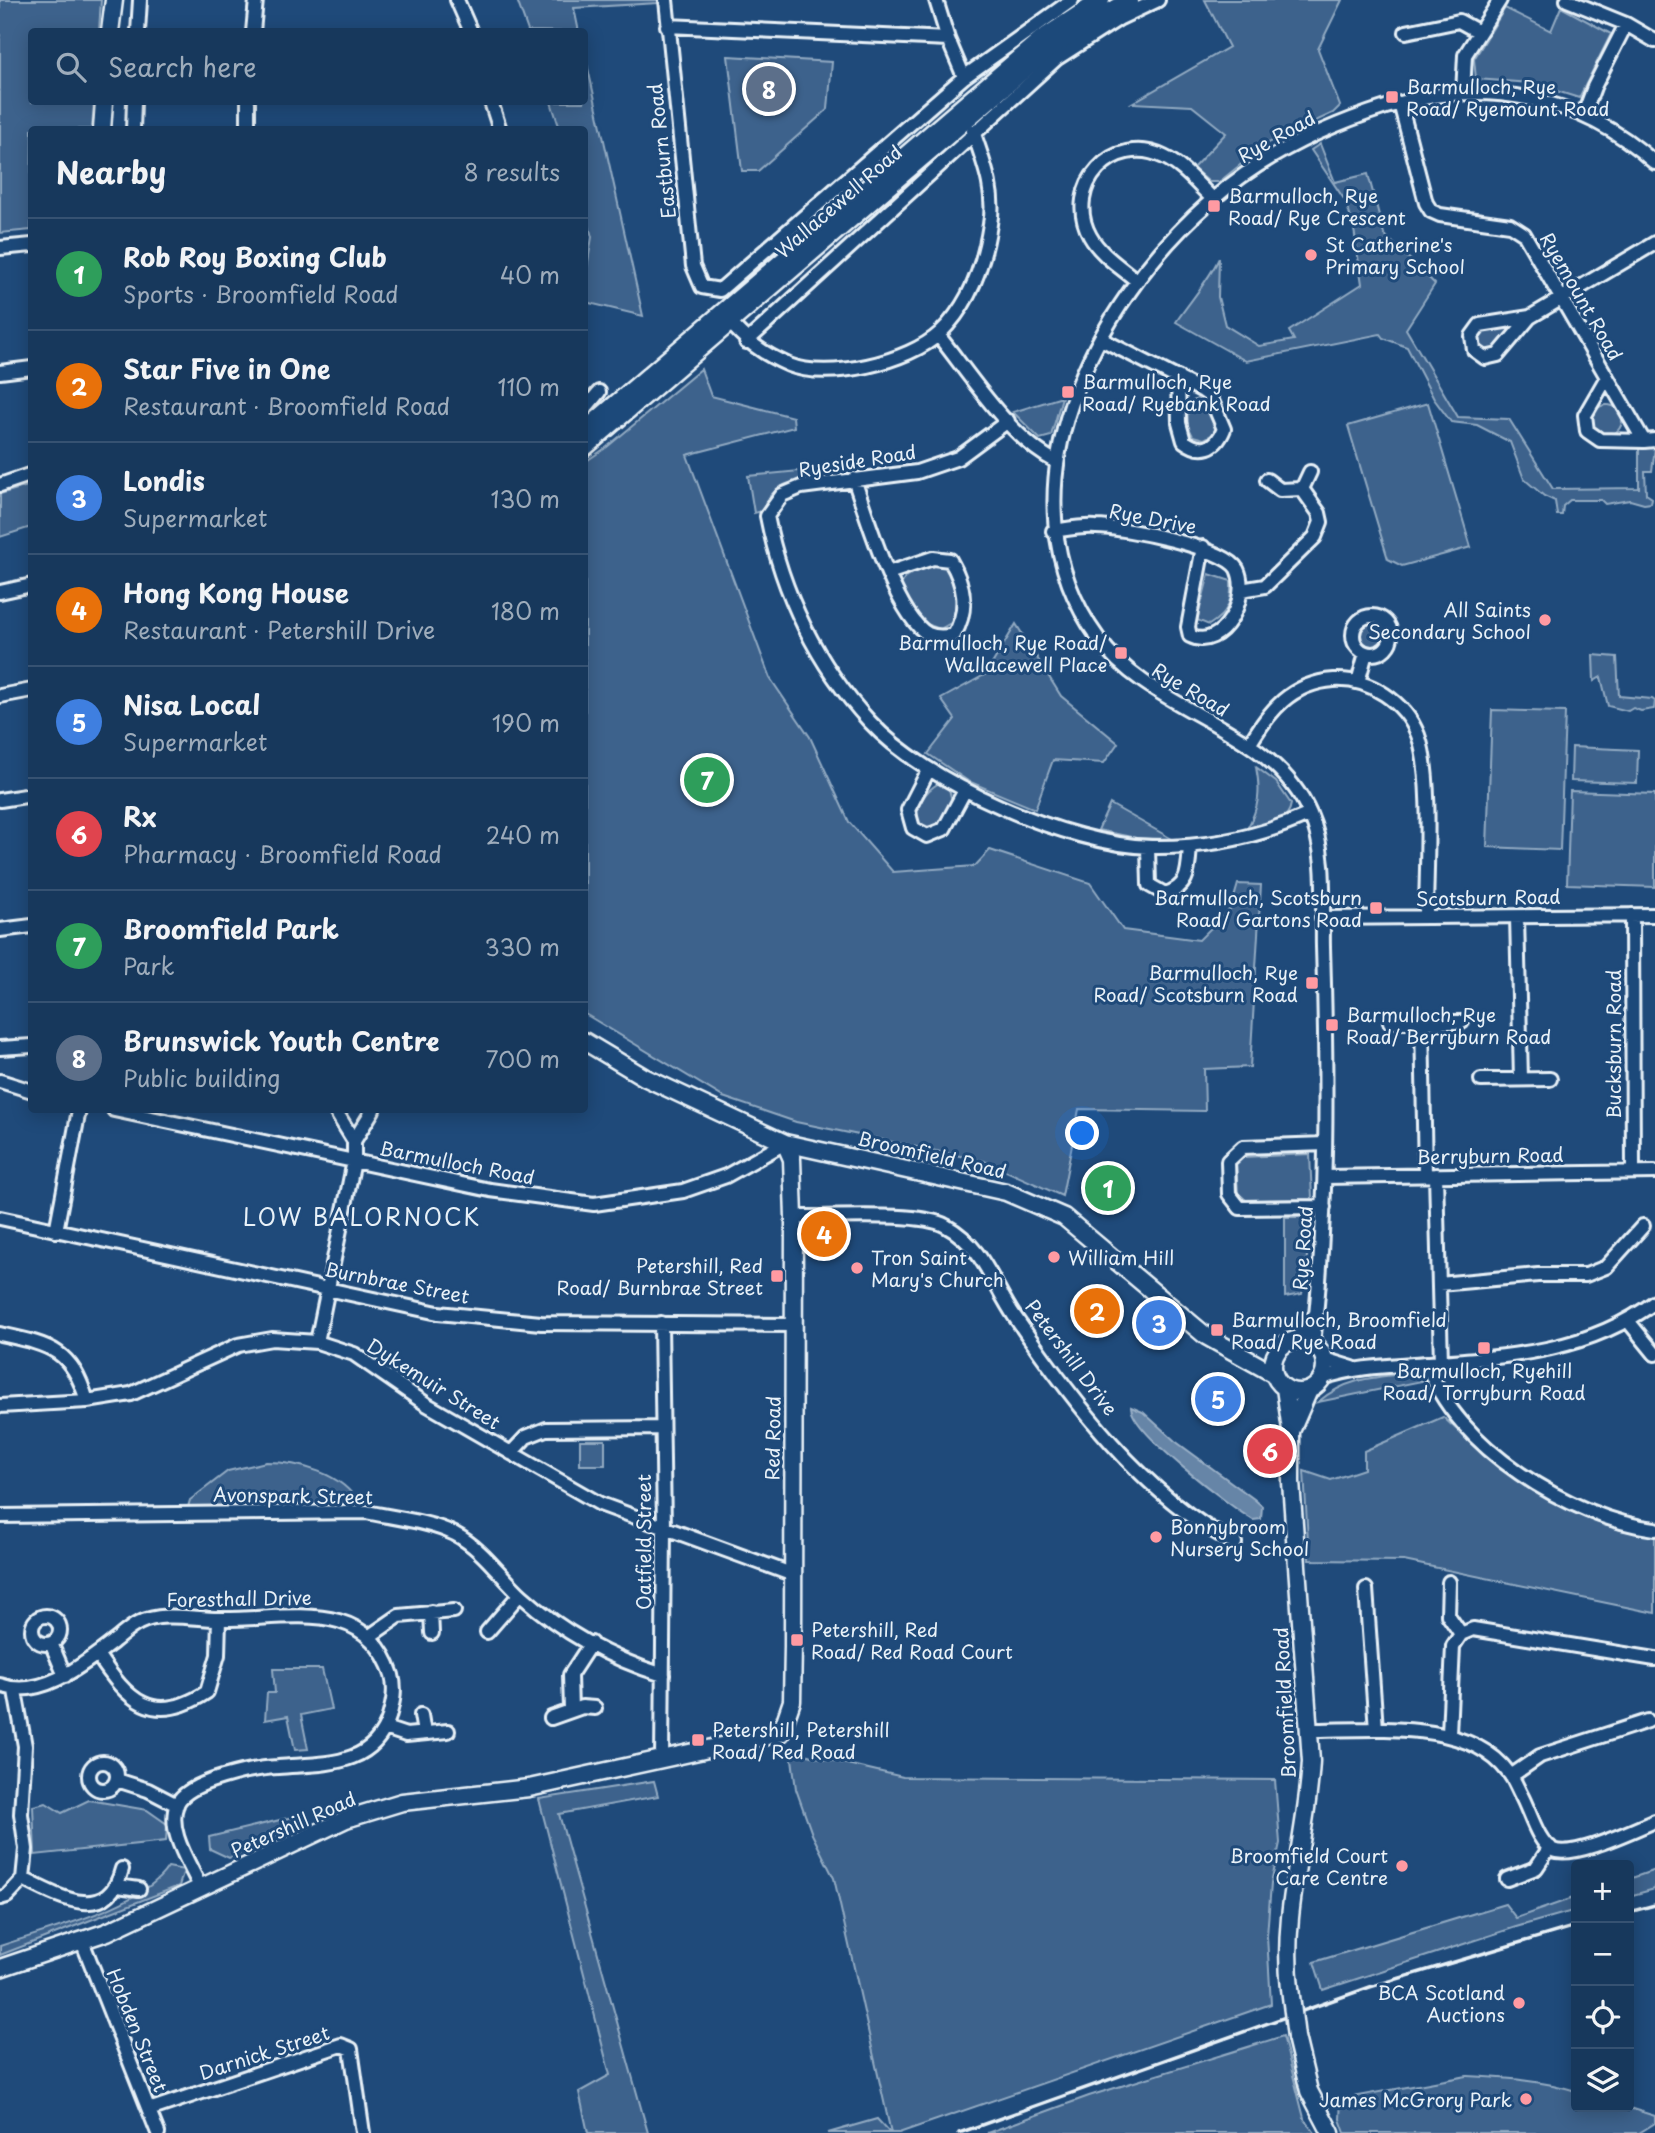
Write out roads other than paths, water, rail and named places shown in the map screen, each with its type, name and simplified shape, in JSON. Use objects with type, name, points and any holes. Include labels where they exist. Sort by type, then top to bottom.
[{"type":"street","points":[[110,28],[114,0]]},
{"type":"street","points":[[138,28],[140,0]]},
{"type":"street","points":[[253,28],[256,0]]},
{"type":"street","points":[[457,0],[467,28]]},
{"type":"street","name":"Eastburn Road","points":[[666,0],[693,266],[702,287],[711,291]]},
{"type":"street","points":[[936,0],[947,39],[964,77]]},
{"type":"street","name":"Wallacewell Road","points":[[711,291],[720,290],[964,77],[1072,0]]},
{"type":"street","name":"Wallacewell Road","points":[[588,444],[726,318],[1040,40],[1101,0]]},
{"type":"street","name":"Wallacewell Road","points":[[850,211],[1052,46],[1130,0]]},
{"type":"street","name":"Wallacewell Road","points":[[746,342],[973,131],[1056,59],[1120,18],[1158,0]]},
{"type":"street","points":[[1463,93],[1465,55],[1500,0]]},
{"type":"street","points":[[1567,0],[1626,24],[1655,41]]},
{"type":"street","points":[[1406,32],[1459,22],[1479,32]]},
{"type":"street","points":[[1584,114],[1594,87],[1626,24]]},
{"type":"street","points":[[667,26],[947,39]]},
{"type":"street","name":"Rye Road","points":[[1313,1344],[1325,1177],[1320,853],[1310,814],[1288,778],[1249,745],[1151,690],[1114,659],[1075,601],[1064,577],[1054,531],[1057,463],[1080,382],[1101,339],[1136,281],[1167,243],[1213,199],[1241,177],[1302,140],[1400,103],[1463,93],[1516,95],[1560,104],[1584,114],[1615,131],[1655,163]]},
{"type":"street","name":"Ryemount Road","points":[[1400,103],[1426,202],[1431,211],[1440,215],[1517,227],[1607,377],[1649,440]]},
{"type":"street","points":[[102,126],[104,105]]},
{"type":"street","points":[[133,126],[134,105]]},
{"type":"street","points":[[248,105],[248,126]]},
{"type":"street","points":[[492,105],[499,126]]},
{"type":"street","points":[[726,318],[746,342],[791,366],[842,371],[894,359],[938,335],[964,305],[981,265],[991,222],[990,186],[973,131]]},
{"type":"street","points":[[1136,281],[1101,251],[1085,223],[1082,208],[1084,189],[1099,165],[1118,153],[1131,150],[1162,155],[1176,164],[1213,199]]},
{"type":"street","points":[[832,191],[850,211]]},
{"type":"street","points":[[1530,317],[1480,325],[1472,336],[1474,350],[1485,358],[1498,355],[1530,317],[1655,243]]},
{"type":"street","points":[[0,248],[28,245]]},
{"type":"street","name":"Wallacewell Road","points":[[588,428],[726,318]]},
{"type":"street","points":[[938,335],[1008,421],[1039,454],[1057,463]]},
{"type":"street","points":[[1101,339],[1178,377],[1210,396],[1224,429],[1220,440],[1211,448],[1198,449],[1184,441],[1179,423],[1178,377]]},
{"type":"street","points":[[0,372],[28,368]]},
{"type":"street","name":"Ryemount Road","points":[[1607,377],[1585,415],[1587,431],[1600,440],[1649,440]]},
{"type":"street","points":[[588,405],[599,392]]},
{"type":"street","name":"Ryeside Road","points":[[1008,421],[958,458],[916,472],[802,487],[782,495],[767,516],[772,543],[814,649],[871,723],[929,769],[965,790],[1027,817],[1088,836],[1148,847],[1190,846],[1237,840],[1284,826],[1310,814]]},
{"type":"street","points":[[1302,489],[1310,472]]},
{"type":"street","points":[[0,485],[28,475]]},
{"type":"street","points":[[854,479],[888,573],[905,605],[925,633],[937,637],[954,635],[962,621],[965,601],[958,574],[950,560],[933,558],[888,573]]},
{"type":"street","points":[[1267,480],[1280,491],[1302,489]]},
{"type":"street","points":[[1241,590],[1265,586],[1315,537],[1321,522],[1320,513],[1302,489]]},
{"type":"street","name":"Rye Drive","points":[[1054,531],[1101,527],[1203,547],[1230,561],[1236,568],[1241,590],[1235,615],[1225,626],[1206,638],[1190,636],[1188,627],[1203,547]]},
{"type":"street","points":[[0,592],[28,586]]},
{"type":"street","points":[[1358,682],[1366,653]]},
{"type":"street","points":[[1249,745],[1266,716],[1288,695],[1324,681],[1358,682],[1381,692],[1399,706],[1412,722],[1419,739],[1425,794],[1426,918]]},
{"type":"street","points":[[0,696],[28,691]]},
{"type":"street","points":[[929,769],[908,810],[913,828],[926,836],[944,829],[965,790]]},
{"type":"street","points":[[0,800],[28,796]]},
{"type":"street","points":[[1148,847],[1149,885],[1165,894],[1178,890],[1187,878],[1190,846]]},
{"type":"street","name":"Bucksburn Road","points":[[1632,915],[1633,1172]]},
{"type":"street","name":"Scotsburn Road","points":[[1322,918],[1655,915]]},
{"type":"street","points":[[1517,916],[1521,1079]]},
{"type":"street","points":[[0,930],[28,926]]},
{"type":"street","points":[[1390,1022],[1462,1022]]},
{"type":"street","points":[[1422,1022],[1439,1284],[1441,1362]]},
{"type":"street","name":"Broomfield Road","points":[[588,1043],[644,1077],[785,1143],[1006,1192],[1064,1217],[1206,1336],[1274,1374]]},
{"type":"street","points":[[0,1048],[28,1046]]},
{"type":"street","points":[[1481,1080],[1550,1079]]},
{"type":"street","points":[[0,1081],[28,1090]]},
{"type":"street","points":[[56,1231],[78,1113]]},
{"type":"street","name":"Barmulloch Road","points":[[128,1113],[490,1190],[594,1203],[683,1191],[726,1176],[785,1143]]},
{"type":"street","points":[[317,1342],[354,1161],[354,1141],[337,1113]]},
{"type":"street","points":[[354,1141],[371,1113]]},
{"type":"street","name":"Red Road","points":[[780,1733],[792,1701],[793,1217],[792,1160],[785,1143]]},
{"type":"street","points":[[1324,1207],[1240,1208],[1229,1194],[1228,1161],[1243,1147],[1325,1144]]},
{"type":"street","name":"Berryburn Road","points":[[1325,1177],[1655,1172]]},
{"type":"street","name":"Petershill Drive","points":[[793,1217],[919,1219],[944,1224],[972,1244],[1013,1314],[1129,1463],[1178,1505],[1235,1543]]},
{"type":"street","name":"Burnbrae Street","points":[[0,1219],[438,1313],[541,1323],[794,1325]]},
{"type":"street","points":[[1439,1284],[1538,1275],[1586,1275],[1606,1267],[1643,1226]]},
{"type":"street","points":[[1278,1350],[1273,1364],[1274,1374],[1285,1388],[1297,1392],[1309,1390],[1322,1378],[1353,1368],[1539,1353],[1583,1341],[1629,1322],[1655,1302]]},
{"type":"street","name":"Rye Road","points":[[1296,1340],[1316,1313]]},
{"type":"street","points":[[1629,1322],[1655,1353]]},
{"type":"street","name":"Oatfield Street","points":[[661,1323],[664,1529],[662,1759]]},
{"type":"street","points":[[0,1334],[29,1340],[62,1354],[79,1374],[87,1401]]},
{"type":"street","name":"Dykemuir Street","points":[[0,1406],[87,1401],[131,1394],[237,1345],[272,1339],[317,1342],[354,1354],[426,1404],[600,1504],[791,1574]]},
{"type":"street","points":[[1242,1356],[1278,1350],[1296,1340],[1313,1344],[1324,1359],[1353,1368]]},
{"type":"street","points":[[1322,1378],[1324,1359]]},
{"type":"street","points":[[1427,1363],[1434,1385],[1448,1407],[1496,1456],[1548,1492],[1634,1526],[1655,1529]]},
{"type":"street","name":"Broomfield Road","points":[[1285,1388],[1291,1430],[1291,1482],[1310,1730],[1309,1795],[1287,1931],[1290,1988],[1296,2037],[1309,2091],[1332,2133]]},
{"type":"street","name":"Broomfield Road","points":[[1291,1430],[1309,1390]]},
{"type":"street","points":[[511,1453],[526,1437],[546,1429],[661,1428]]},
{"type":"street","name":"Avonspark Street","points":[[0,1516],[366,1512],[418,1522],[455,1535],[490,1561],[520,1594],[547,1616],[634,1666],[663,1675]]},
{"type":"street","points":[[1449,1582],[1448,1615],[1461,1634]]},
{"type":"street","points":[[1366,1589],[1376,1730]]},
{"type":"street","points":[[483,1614],[491,1628],[520,1594]]},
{"type":"street","points":[[201,1889],[175,1831],[177,1805],[187,1790],[211,1781],[276,1767],[350,1760],[373,1746],[385,1728],[394,1702],[394,1684],[387,1661],[370,1636],[399,1616],[453,1611]]},
{"type":"street","points":[[431,1612],[432,1633]]},
{"type":"street","name":"Foresthall Drive","points":[[15,1691],[37,1687],[65,1675],[139,1623],[166,1616],[219,1619],[324,1616],[351,1625],[370,1636]]},
{"type":"street","points":[[97,1654],[119,1688],[146,1707],[164,1709],[189,1704],[207,1692],[218,1655],[219,1619]]},
{"type":"street","points":[[1449,1734],[1453,1646],[1461,1634],[1473,1629],[1655,1660]]},
{"type":"street","points":[[51,1643],[65,1675]]},
{"type":"street","points":[[571,1710],[570,1675],[591,1643]]},
{"type":"street","points":[[0,1685],[15,1691],[25,1746],[21,1814],[26,1849],[23,1879],[7,1896],[0,1898]]},
{"type":"street","points":[[551,1718],[571,1710],[595,1708]]},
{"type":"street","points":[[421,1715],[424,1733]]},
{"type":"street","points":[[1511,1776],[1540,1756],[1648,1721]]},
{"type":"street","points":[[385,1728],[406,1735],[448,1731]]},
{"type":"street","points":[[1310,1730],[1449,1734],[1483,1750],[1511,1776],[1544,1843],[1555,1851],[1576,1851],[1655,1821]]},
{"type":"street","name":"Petershill Road","points":[[0,1968],[82,1941],[201,1889],[346,1819],[402,1802],[529,1788],[780,1733]]},
{"type":"street","points":[[117,1780],[148,1790],[177,1805]]},
{"type":"street","points":[[1507,1879],[1536,1868],[1550,1847]]},
{"type":"street","points":[[23,1879],[57,1896],[81,1903],[103,1900],[118,1886],[122,1869]]},
{"type":"street","points":[[118,1886],[139,1889]]},
{"type":"street","name":"Hobden Street","points":[[82,1941],[158,2133]]},
{"type":"street","name":"Darnick Street","points":[[149,2110],[341,2045],[351,2049],[362,2133]]},
{"type":"railway","points":[[1634,1911],[1655,1905]]},
{"type":"railway","points":[[959,2133],[1370,1987],[1571,1927]]},
{"type":"place","name":"Brunswick Youth Centre","points":[[769,89]]},
{"type":"place","name":"Barmulloch, Rye Road/ Ryemount Road","points":[[1392,97]]},
{"type":"place","name":"Barmulloch, Rye Road/ Rye Crescent","points":[[1214,206]]},
{"type":"place","name":"St Catherine's Primary School","points":[[1311,255]]},
{"type":"place","name":"Barmulloch, Rye Road/ Ryebank Road","points":[[1068,392]]},
{"type":"place","name":"All Saints Secondary School","points":[[1545,620]]},
{"type":"place","name":"Barmulloch, Rye Road/ Wallacewell Place","points":[[1121,653]]},
{"type":"place","name":"Broomfield Park","points":[[707,780]]},
{"type":"place","name":"Barmulloch, Scotsburn Road/ Gartons Road","points":[[1376,908]]},
{"type":"place","name":"Barmulloch, Rye Road/ Scotsburn Road","points":[[1312,983]]},
{"type":"place","name":"Barmulloch, Rye Road/ Berryburn Road","points":[[1332,1025]]},
{"type":"place","name":"Rob Roy Boxing Club","points":[[1108,1188]]},
{"type":"place","name":"Hong Kong House","points":[[824,1234]]},
{"type":"place","name":"William Hill","points":[[1054,1257]]},
{"type":"place","name":"Tron Saint Mary's Church","points":[[857,1268]]},
{"type":"place","name":"Petershill, Red Road/ Burnbrae Street","points":[[777,1276]]},
{"type":"place","name":"Star Five in One","points":[[1097,1311]]},
{"type":"place","name":"Londis","points":[[1159,1323]]},
{"type":"place","name":"Barmulloch, Broomfield Road/ Rye Road","points":[[1217,1330]]},
{"type":"place","name":"Barmulloch, Ryehill Road/ Torryburn Road","points":[[1484,1348]]},
{"type":"place","name":"Nisa Local","points":[[1218,1399]]},
{"type":"place","name":"Rx","points":[[1270,1451]]},
{"type":"place","name":"Bonnybroom Nursery School","points":[[1156,1537]]},
{"type":"place","name":"Petershill, Red Road/ Red Road Court","points":[[797,1640]]},
{"type":"place","name":"Petershill, Petershill Road/ Red Road","points":[[698,1740]]},
{"type":"place","name":"Broomfield Court Care Centre","points":[[1402,1866]]},
{"type":"place","name":"BCA Scotland Auctions","points":[[1519,2003]]},
{"type":"place","name":"James McGrory Park","points":[[1526,2099]]},
{"type":"district","name":"LOW BALORNOCK","points":[[362,1216]]}]
